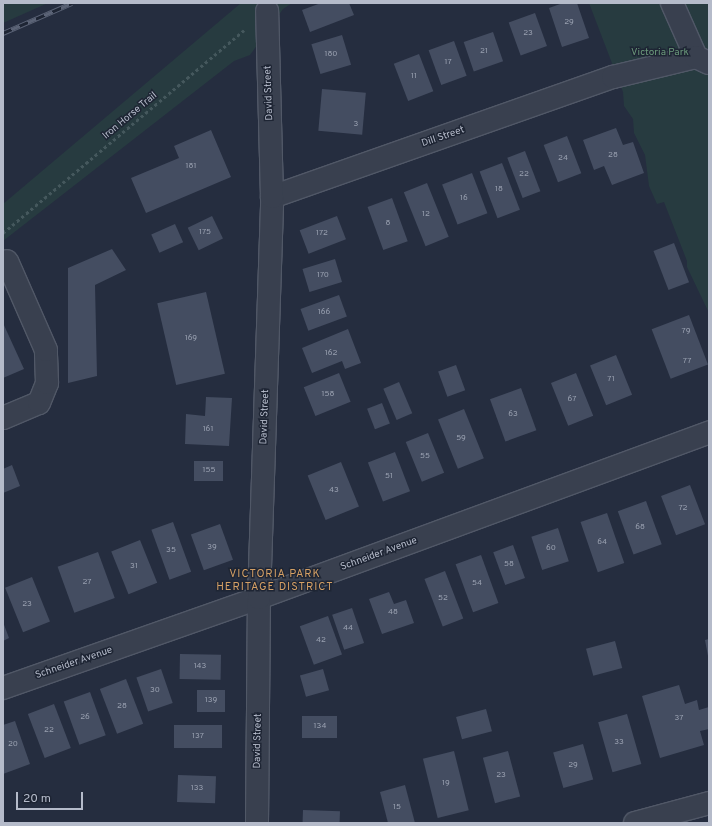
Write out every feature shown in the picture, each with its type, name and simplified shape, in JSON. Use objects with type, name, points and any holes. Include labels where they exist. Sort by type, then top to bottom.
[{"type":"street","points":[[672,3],[702,60]]},
{"type":"street","name":"David Street","points":[[257,823],[259,598],[272,197],[267,11]]},
{"type":"street","name":"Dill Street","points":[[272,197],[613,77],[702,60]]},
{"type":"street","points":[[3,418],[39,403],[47,382],[46,350],[7,260]]},
{"type":"street","name":"Schneider Avenue","points":[[3,688],[259,598],[709,432]]},
{"type":"street","points":[[635,823],[709,803]]},
{"type":"path","name":"Iron Horse Trail","points":[[3,233],[267,11]]},
{"type":"green space","points":[[3,3],[48,3],[3,23]]},
{"type":"green space","points":[[241,3],[292,3],[283,9],[250,55],[234,61],[3,241],[3,204]]},
{"type":"green space","name":"Victoria Park","points":[[589,3],[709,3],[709,313],[687,267],[687,261],[664,202],[657,204],[649,186],[645,155],[634,133],[633,119],[624,106],[623,92]]},
{"type":"building","points":[[321,3],[349,3],[354,15],[310,32],[302,10]]},
{"type":"building","points":[[563,3],[577,3],[589,38],[562,47],[549,8]]},
{"type":"building","points":[[535,13],[547,46],[521,55],[509,23]]},
{"type":"building","points":[[493,32],[503,61],[474,71],[464,42]]},
{"type":"building","points":[[342,35],[351,65],[320,74],[311,44]]},
{"type":"building","points":[[454,41],[467,76],[441,85],[429,50]]},
{"type":"building","points":[[419,54],[433,91],[408,101],[394,64]]},
{"type":"building","points":[[322,89],[366,93],[362,135],[318,131]]},
{"type":"building","points":[[616,128],[623,145],[633,142],[644,173],[612,185],[604,166],[594,170],[583,140]]},
{"type":"building","points":[[211,130],[231,177],[146,213],[131,178],[179,158],[174,146]]},
{"type":"building","points":[[567,136],[581,173],[558,182],[544,145]]},
{"type":"building","points":[[525,151],[540,191],[523,198],[507,158]]},
{"type":"building","points":[[502,163],[520,210],[498,218],[480,172]]},
{"type":"building","points":[[472,173],[487,213],[458,225],[442,184]]},
{"type":"building","points":[[427,183],[449,237],[426,246],[404,192]]},
{"type":"building","points":[[392,198],[408,241],[383,250],[368,207]]},
{"type":"building","points":[[212,216],[223,238],[199,250],[188,228]]},
{"type":"building","points":[[337,216],[346,239],[309,254],[300,230]]},
{"type":"building","points":[[175,224],[183,242],[159,253],[151,235]]},
{"type":"building","points":[[674,243],[689,282],[669,290],[653,251]]},
{"type":"building","points":[[112,249],[126,270],[95,285],[97,376],[68,383],[68,268]]},
{"type":"building","points":[[335,259],[342,282],[310,292],[302,269]]},
{"type":"building","points":[[206,292],[225,374],[176,385],[157,303]]},
{"type":"building","points":[[339,295],[347,317],[308,331],[300,309]]},
{"type":"building","points":[[689,315],[708,364],[671,379],[652,329]]},
{"type":"building","points":[[3,323],[24,369],[3,378]]},
{"type":"building","points":[[348,329],[361,363],[345,369],[342,361],[312,373],[302,348]]},
{"type":"building","points":[[616,355],[632,395],[606,405],[590,365]]},
{"type":"building","points":[[456,365],[465,390],[447,397],[438,371]]},
{"type":"building","points":[[339,373],[351,402],[315,416],[304,387]]},
{"type":"building","points":[[576,373],[593,416],[568,426],[551,383]]},
{"type":"building","points":[[399,382],[412,413],[397,420],[383,389]]},
{"type":"building","points":[[521,388],[536,430],[505,442],[490,399]]},
{"type":"building","points":[[206,397],[232,398],[229,446],[185,444],[186,414],[205,416]]},
{"type":"building","points":[[382,403],[390,424],[375,429],[367,409]]},
{"type":"building","points":[[464,409],[484,458],[458,469],[438,419]]},
{"type":"building","points":[[428,433],[444,473],[422,482],[406,442]]},
{"type":"building","points":[[395,452],[410,491],[383,502],[368,462]]},
{"type":"building","points":[[194,461],[223,461],[223,481],[194,481]]},
{"type":"building","points":[[341,462],[359,507],[326,520],[308,475]]},
{"type":"building","points":[[12,465],[20,486],[3,493],[3,469]]},
{"type":"building","points":[[690,485],[705,524],[676,535],[661,496]]},
{"type":"building","points":[[646,501],[662,544],[634,554],[618,511]]},
{"type":"building","points":[[607,513],[624,563],[598,572],[581,522]]},
{"type":"building","points":[[173,522],[191,572],[170,580],[151,530]]},
{"type":"building","points":[[220,524],[233,560],[204,570],[191,535]]},
{"type":"building","points":[[558,528],[569,561],[542,570],[531,537]]},
{"type":"building","points":[[140,540],[157,583],[128,594],[111,552]]},
{"type":"building","points":[[513,545],[525,578],[505,585],[493,552]]},
{"type":"building","points":[[98,552],[115,598],[74,613],[58,567]]},
{"type":"building","points":[[481,555],[498,603],[473,612],[456,564]]},
{"type":"building","points":[[445,571],[463,619],[443,626],[424,579]]},
{"type":"building","points":[[32,577],[50,622],[23,632],[5,588]]},
{"type":"building","points":[[389,592],[394,604],[406,600],[414,623],[382,634],[369,599]]},
{"type":"building","points":[[352,608],[364,643],[344,650],[332,615]]},
{"type":"building","points":[[328,616],[342,655],[314,665],[300,626]]},
{"type":"building","points":[[3,622],[9,638],[3,641]]},
{"type":"building","points":[[709,639],[709,655],[708,656],[705,640]]},
{"type":"building","points":[[615,641],[622,668],[593,676],[586,649]]},
{"type":"building","points":[[180,654],[221,655],[221,680],[180,679]]},
{"type":"building","points":[[161,669],[173,703],[148,712],[136,677]]},
{"type":"building","points":[[323,669],[329,690],[306,697],[300,676]]},
{"type":"building","points":[[126,679],[143,724],[117,734],[100,689]]},
{"type":"building","points":[[679,685],[685,704],[697,700],[699,710],[709,707],[709,729],[700,731],[704,745],[660,758],[642,696]]},
{"type":"building","points":[[197,690],[225,690],[225,712],[197,712]]},
{"type":"building","points":[[90,692],[106,735],[79,745],[64,702]]},
{"type":"building","points":[[54,704],[71,748],[45,758],[28,714]]},
{"type":"building","points":[[486,709],[492,731],[462,739],[456,717]]},
{"type":"building","points":[[627,714],[641,764],[612,772],[598,722]]},
{"type":"building","points":[[302,716],[337,716],[337,738],[302,738]]},
{"type":"building","points":[[15,721],[30,764],[3,774],[3,725]]},
{"type":"building","points":[[174,725],[222,725],[222,748],[174,748]]},
{"type":"building","points":[[583,744],[593,780],[563,788],[553,753]]},
{"type":"building","points":[[454,751],[469,810],[438,818],[423,759]]},
{"type":"building","points":[[508,751],[520,796],[495,803],[483,758]]},
{"type":"building","points":[[178,775],[216,776],[215,803],[177,802]]},
{"type":"building","points":[[405,785],[415,823],[388,823],[380,792]]},
{"type":"building","points":[[303,810],[340,811],[340,823],[303,823]]},
{"type":"railway","points":[[3,33],[72,3]]},
{"type":"district","name":"VICTORIA PARK HERITAGE DISTRICT","points":[[275,581]]}]
